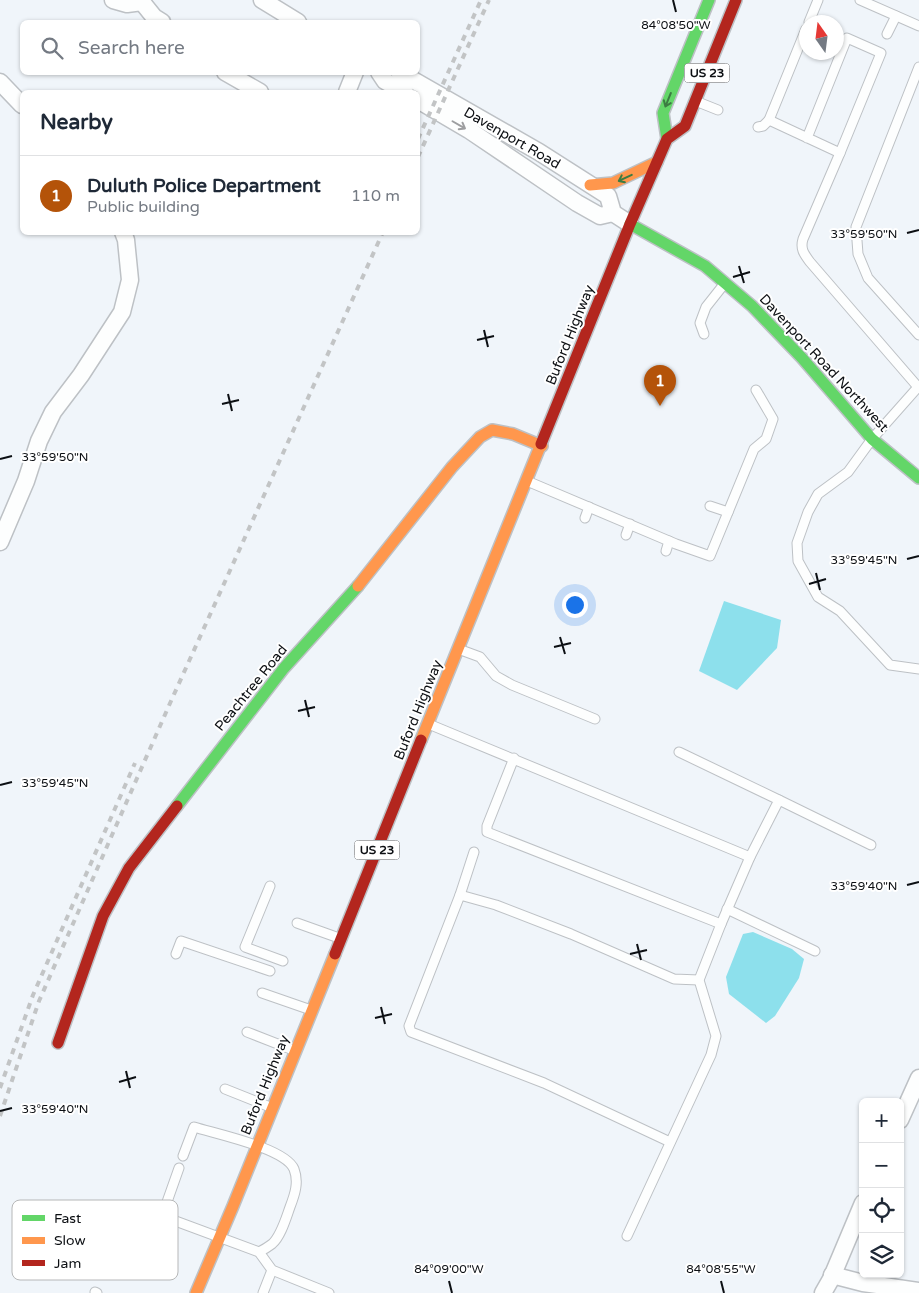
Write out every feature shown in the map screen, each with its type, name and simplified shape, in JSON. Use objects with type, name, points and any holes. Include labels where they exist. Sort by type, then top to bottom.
[{"type":"main road","name":"US 23","points":[[667,139],[662,113],[709,0]]},
{"type":"main road","name":"Buford Highway","points":[[196,1293],[542,446],[630,224],[667,139],[685,126],[736,0]]},
{"type":"main road","points":[[590,185],[613,183],[657,162]]},
{"type":"main road","name":"Davenport Road Northwest","points":[[630,224],[705,266],[752,306],[802,358],[872,439],[919,478]]},
{"type":"main road","name":"Peachtree Road","points":[[58,1043],[104,916],[129,868],[284,668],[350,596],[452,467],[480,437],[492,430],[512,434],[542,446]]},
{"type":"street","points":[[113,0],[127,4],[142,1],[154,17],[159,20]]},
{"type":"street","points":[[262,0],[295,20]]},
{"type":"street","points":[[230,75],[256,90]]},
{"type":"street","points":[[348,90],[354,75]]},
{"type":"street","points":[[381,75],[385,81],[401,90]]},
{"type":"street","name":"Davenport Road","points":[[404,75],[539,152],[608,196],[613,213],[630,224]]},
{"type":"street","points":[[1,85],[20,103]]},
{"type":"street","name":"Davenport Road","points":[[420,101],[469,130],[577,203],[600,216],[613,213]]},
{"type":"street","points":[[0,542],[26,481],[38,441],[53,412],[81,375],[122,312],[130,280],[124,235]]},
{"type":"street","points":[[904,1111],[919,1078]]},
{"type":"street","points":[[822,1293],[832,1275],[859,1212]]},
{"type":"street","points":[[832,1275],[863,1283],[919,1290]]},
{"type":"lane","points":[[812,15],[818,0]]},
{"type":"lane","points":[[860,0],[919,26]]},
{"type":"lane","points":[[887,34],[896,16]]},
{"type":"lane","points":[[807,138],[847,38],[881,52],[803,238],[801,247],[810,262],[918,386],[872,439],[848,472],[818,494],[808,512],[797,543],[798,561],[818,597],[840,611],[890,665],[919,669]]},
{"type":"lane","points":[[758,127],[763,126],[769,120],[799,46]]},
{"type":"lane","points":[[919,67],[856,227],[858,254],[868,278],[919,335]]},
{"type":"lane","points":[[695,102],[718,110]]},
{"type":"lane","points":[[769,120],[840,153]]},
{"type":"lane","points":[[704,334],[700,323],[706,307],[725,283]]},
{"type":"lane","points":[[527,481],[669,541],[704,559],[710,556],[754,449],[766,439],[773,420],[756,390]]},
{"type":"lane","points":[[710,506],[728,512]]},
{"type":"lane","points":[[585,518],[589,507]]},
{"type":"lane","points":[[626,535],[630,524]]},
{"type":"lane","points":[[666,551],[669,541]]},
{"type":"lane","points":[[459,649],[480,657],[496,676],[512,685],[595,720]]},
{"type":"lane","points":[[428,724],[750,857]]},
{"type":"lane","points":[[680,752],[871,845]]},
{"type":"lane","points":[[514,758],[487,826],[487,832],[721,924]]},
{"type":"lane","points":[[627,1236],[710,1055],[716,1036],[699,980],[750,857],[779,800]]},
{"type":"lane","points":[[474,852],[460,895],[410,1026],[411,1032],[544,1083],[670,1142]]},
{"type":"lane","points":[[270,886],[245,947],[283,961]]},
{"type":"lane","points":[[460,895],[496,905],[571,934],[674,979],[699,980]]},
{"type":"lane","points":[[727,909],[815,951]]},
{"type":"lane","points":[[297,923],[341,938]]},
{"type":"lane","points":[[176,954],[181,941],[270,971]]},
{"type":"lane","points":[[262,993],[312,1010]]},
{"type":"lane","points":[[247,1032],[295,1051]]},
{"type":"lane","points":[[225,1089],[272,1108]]},
{"type":"lane","points":[[183,1156],[194,1127],[257,1146],[281,1155],[290,1163],[297,1181],[296,1192],[273,1244],[259,1252]]},
{"type":"lane","points":[[168,1200],[179,1168]]},
{"type":"lane","points":[[178,1222],[259,1252],[272,1270],[329,1293]]},
{"type":"lane","points":[[263,1293],[272,1270]]},
{"type":"water","points":[[724,601],[781,620],[777,648],[737,690],[699,671]]},
{"type":"water","points":[[753,932],[792,949],[804,959],[799,978],[775,1016],[766,1023],[729,994],[726,977],[743,934]]},
{"type":"railway","points":[[420,135],[481,0]]},
{"type":"railway","points":[[420,153],[489,0]]},
{"type":"railway","points":[[0,1116],[39,1001],[171,701],[382,235]]},
{"type":"railway","points":[[0,1088],[33,995],[135,763]]},
{"type":"traffic: fast","points":[[667,139],[663,113],[709,0]]},
{"type":"traffic: fast","points":[[630,224],[705,266],[752,306],[802,358],[872,439],[919,478]]},
{"type":"traffic: fast","points":[[177,806],[284,668],[358,586]]},
{"type":"traffic: slow","points":[[590,185],[613,183],[657,162]]},
{"type":"traffic: slow","points":[[358,586],[452,467],[480,437],[492,430],[513,434],[542,446]]},
{"type":"traffic: slow","points":[[421,740],[541,444]]},
{"type":"traffic: slow","points":[[196,1293],[335,954]]},
{"type":"traffic: jam","points":[[541,444],[630,224],[667,139],[685,126],[736,0]]},
{"type":"traffic: jam","points":[[335,954],[421,740]]},
{"type":"traffic: jam","points":[[58,1043],[103,916],[129,868],[177,806]]},
{"type":"place","name":"Duluth Police Department","points":[[660,406]]}]
